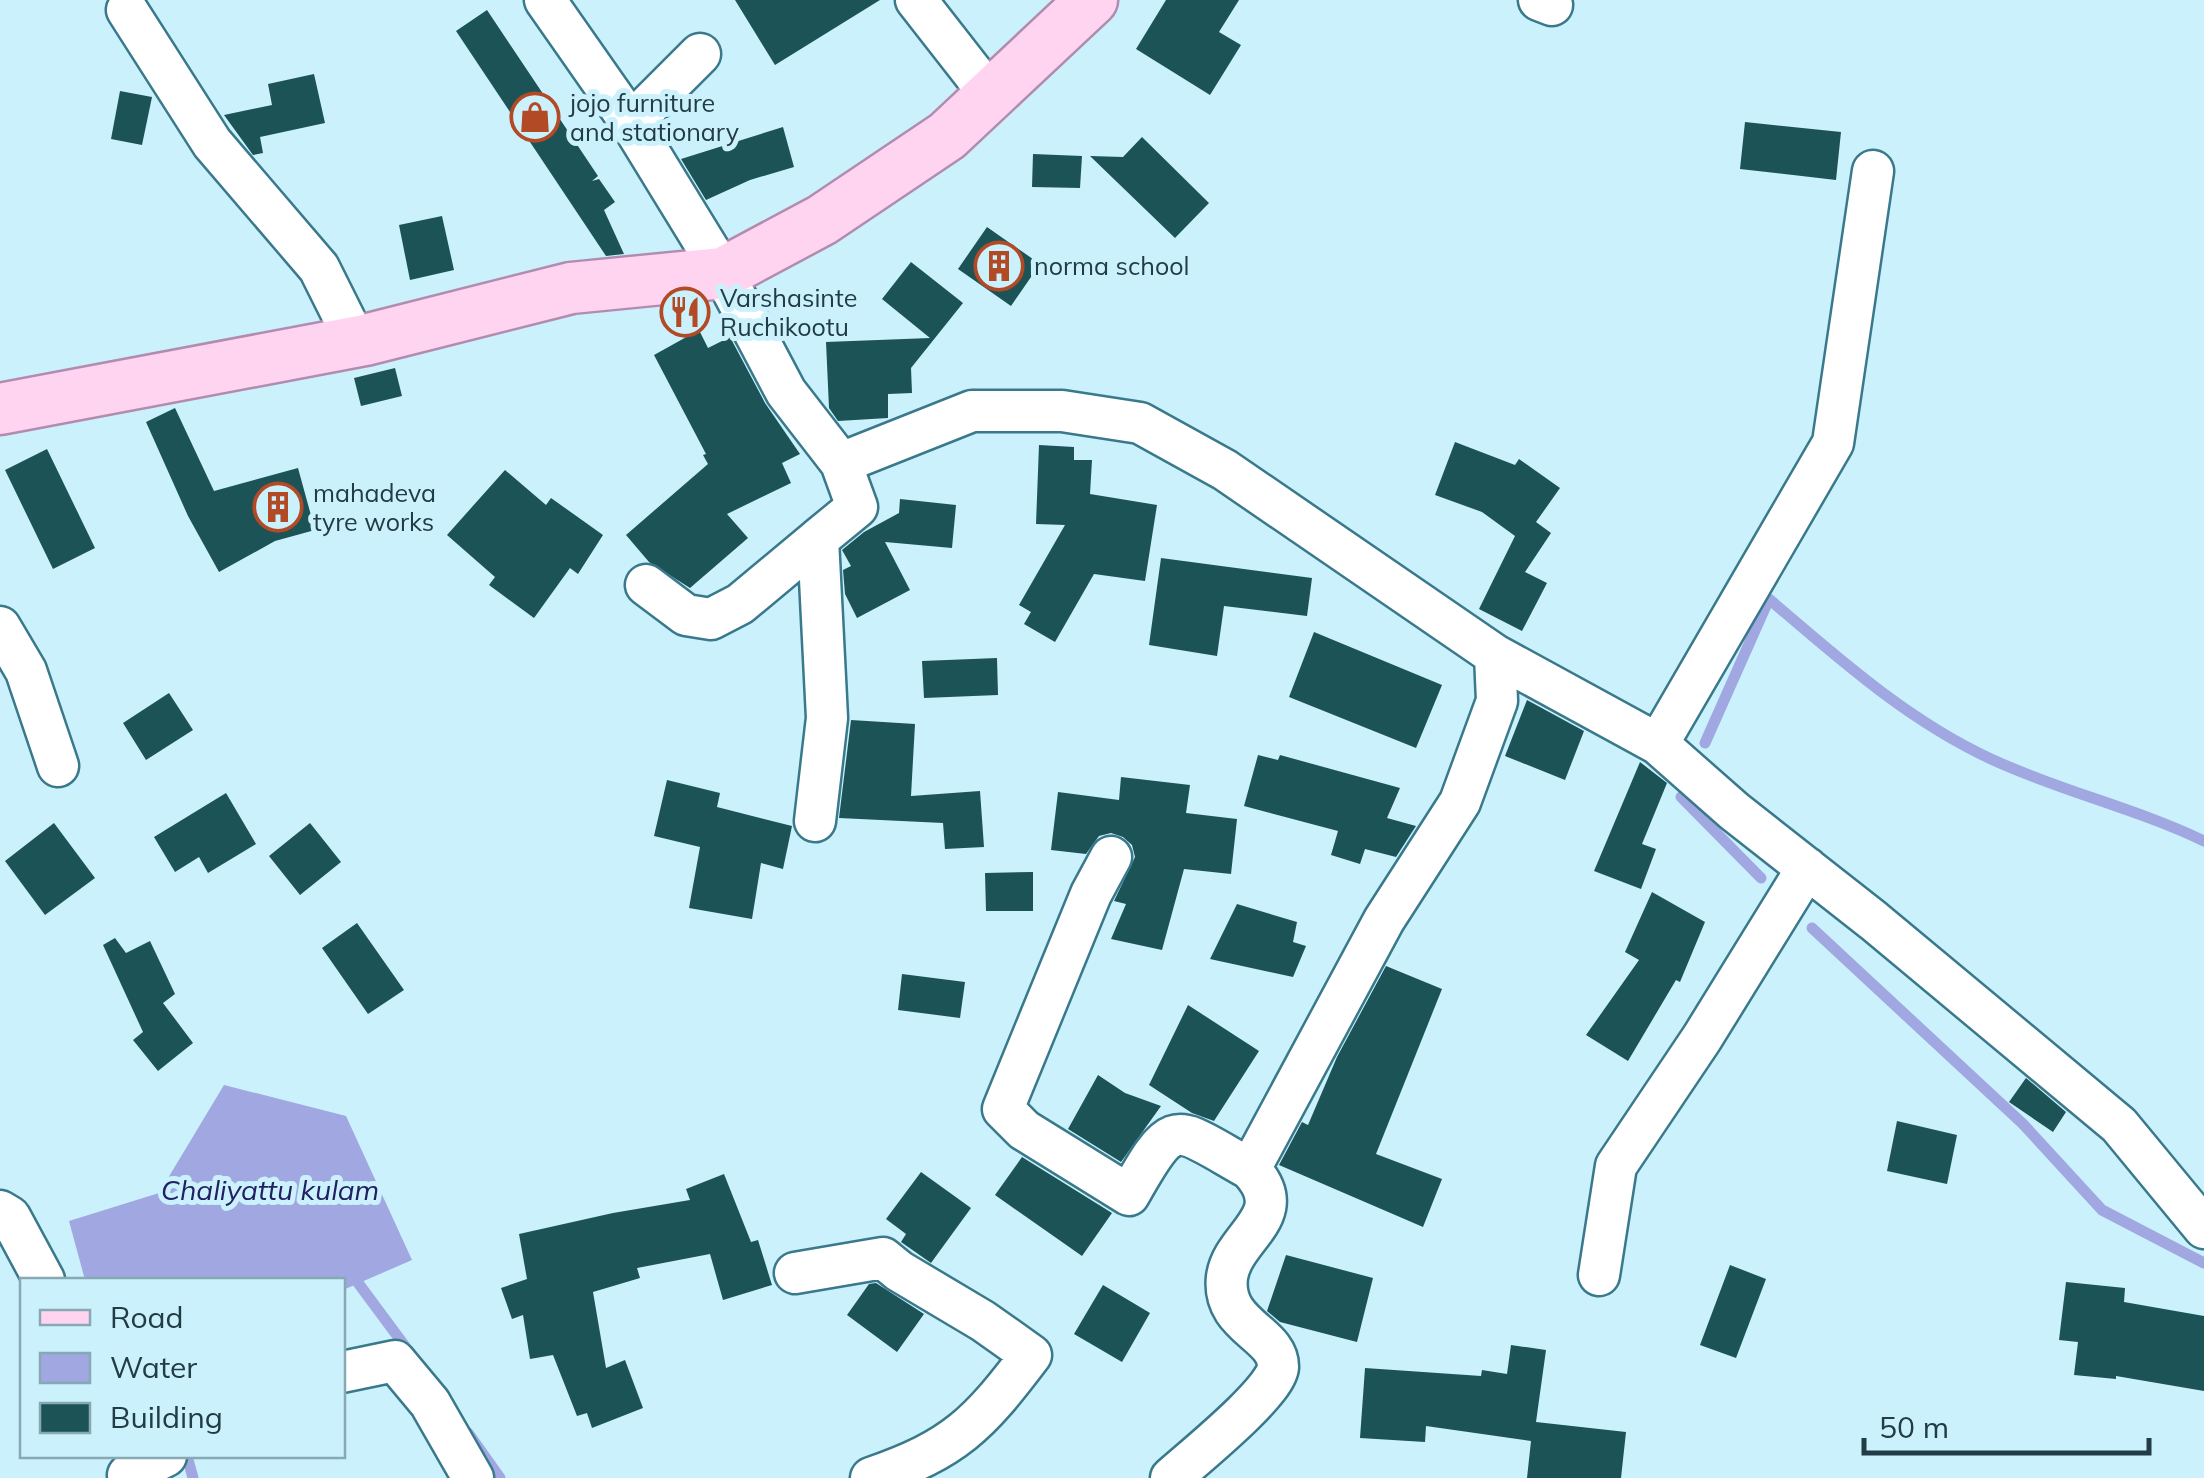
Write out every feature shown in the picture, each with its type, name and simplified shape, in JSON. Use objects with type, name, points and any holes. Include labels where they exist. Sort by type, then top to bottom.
[{"type":"main road","points":[[0,409],[356,342],[570,288],[723,273],[822,220],[946,136],[1092,0]]},
{"type":"street","points":[[545,0],[631,123],[723,273],[786,392],[841,462],[857,507],[740,604],[711,619],[686,616],[646,585]]},
{"type":"street","points":[[916,0],[991,96]]},
{"type":"street","points":[[127,10],[212,143],[319,268],[356,342]]},
{"type":"street","points":[[631,123],[700,54]]},
{"type":"street","points":[[1658,744],[1833,443],[1873,172]]},
{"type":"street","points":[[841,462],[972,411],[1062,411],[1140,424],[1226,470],[1495,656],[1658,744],[1734,811],[2120,1126],[2200,1216]]},
{"type":"street","points":[[815,821],[826,718],[818,539]]},
{"type":"street","points":[[0,627],[26,671],[58,766]]},
{"type":"street","points":[[1250,1169],[1384,920],[1460,802],[1496,702],[1495,656]]},
{"type":"street","points":[[1110,857],[1090,894],[1003,1110],[1024,1130],[1129,1195],[1163,1140],[1187,1134],[1250,1169],[1264,1187],[1266,1206],[1228,1272],[1226,1293],[1232,1311],[1274,1352],[1278,1367],[1258,1400],[1171,1478]]},
{"type":"street","points":[[1599,1275],[1616,1166],[1808,868]]},
{"type":"street","points":[[0,1212],[10,1217],[43,1278]]},
{"type":"street","points":[[795,1272],[883,1258],[1031,1355],[995,1404],[955,1440],[919,1462],[871,1478]]},
{"type":"street","points":[[345,1371],[395,1361],[430,1404],[473,1478]]},
{"type":"street","points":[[126,1470],[160,1458]]},
{"type":"water","name":"Chaliyattu kulam","points":[[224,1085],[346,1116],[412,1260],[345,1289],[345,1278],[84,1278],[69,1221],[159,1193]]},
{"type":"building","points":[[735,0],[880,0],[775,65]]},
{"type":"building","points":[[1166,0],[1239,0],[1219,32],[1241,45],[1210,95],[1136,49]]},
{"type":"building","name":"jojo furniture and stationary","points":[[487,10],[598,176],[592,181],[599,179],[615,202],[604,210],[624,254],[606,256],[456,31]]},
{"type":"building","points":[[314,74],[325,123],[260,137],[263,153],[253,155],[224,115],[272,105],[268,84]]},
{"type":"building","points":[[120,91],[152,97],[142,145],[111,139]]},
{"type":"building","points":[[1745,122],[1841,132],[1836,180],[1740,169]]},
{"type":"building","points":[[783,127],[794,167],[750,180],[706,200],[681,159]]},
{"type":"building","points":[[1142,137],[1209,203],[1175,238],[1090,156],[1123,157]]},
{"type":"building","points":[[1033,154],[1082,156],[1080,188],[1032,187]]},
{"type":"building","points":[[442,216],[454,270],[410,280],[399,225]]},
{"type":"building","name":"norma school","points":[[987,227],[1040,264],[1011,306],[958,269]]},
{"type":"building","points":[[911,262],[963,303],[911,368],[912,393],[888,394],[888,418],[838,421],[829,408],[826,342],[930,338],[882,299]]},
{"type":"building","points":[[699,330],[708,348],[730,337],[765,403],[800,454],[782,463],[791,483],[727,514],[748,538],[690,588],[649,562],[626,535],[708,464],[654,355]]},
{"type":"building","points":[[395,368],[402,396],[361,406],[354,378]]},
{"type":"building","points":[[175,408],[214,491],[298,468],[315,530],[275,541],[219,572],[188,516],[146,422]]},
{"type":"building","points":[[1455,442],[1515,465],[1519,459],[1560,488],[1536,522],[1551,533],[1525,572],[1547,583],[1522,631],[1479,609],[1515,536],[1482,512],[1435,495]]},
{"type":"building","points":[[1039,445],[1074,447],[1074,460],[1092,460],[1090,494],[1157,505],[1145,581],[1094,574],[1055,642],[1024,624],[1031,612],[1019,605],[1065,525],[1036,524]]},
{"type":"building","points":[[47,449],[95,548],[53,569],[5,470]]},
{"type":"building","points":[[505,470],[546,505],[551,498],[603,535],[578,574],[570,568],[534,618],[489,585],[495,577],[447,535]]},
{"type":"building","points":[[900,499],[956,505],[952,548],[885,542],[910,590],[857,618],[845,594],[843,570],[851,566],[842,550],[864,532],[899,513]]},
{"type":"building","points":[[1161,558],[1312,578],[1307,616],[1224,606],[1217,656],[1149,645]]},
{"type":"building","points":[[1314,632],[1442,685],[1416,748],[1289,697]]},
{"type":"building","points":[[997,658],[998,695],[924,698],[922,661]]},
{"type":"building","points":[[169,693],[193,730],[146,760],[123,723]]},
{"type":"building","points":[[1527,700],[1584,731],[1565,780],[1505,756]]},
{"type":"building","points":[[851,720],[915,724],[911,796],[980,791],[984,847],[945,849],[943,823],[839,818]]},
{"type":"building","points":[[1258,755],[1278,760],[1280,755],[1400,788],[1387,818],[1416,826],[1396,857],[1365,849],[1360,864],[1331,855],[1338,831],[1244,806]]},
{"type":"building","points":[[1640,762],[1667,783],[1642,844],[1656,849],[1641,889],[1594,871]]},
{"type":"building","points":[[1121,777],[1190,785],[1186,813],[1237,819],[1231,874],[1184,869],[1162,950],[1111,939],[1126,904],[1114,901],[1135,857],[1132,845],[1111,833],[1099,836],[1086,854],[1051,850],[1058,792],[1119,800]]},
{"type":"building","points":[[667,780],[720,793],[717,807],[792,826],[783,869],[761,863],[752,919],[689,908],[700,847],[654,836]]},
{"type":"building","points":[[226,793],[256,844],[208,873],[199,857],[175,872],[154,837]]},
{"type":"building","points":[[54,823],[95,878],[45,915],[5,861]]},
{"type":"building","points":[[310,823],[341,862],[300,895],[269,856]]},
{"type":"building","points":[[1033,872],[1033,911],[986,911],[985,873]]},
{"type":"building","points":[[1652,892],[1705,922],[1680,982],[1676,980],[1628,1061],[1586,1035],[1639,960],[1625,952]]},
{"type":"building","points":[[1237,904],[1297,922],[1293,942],[1306,946],[1293,977],[1210,959]]},
{"type":"building","points":[[357,923],[404,990],[368,1014],[322,948]]},
{"type":"building","points":[[115,938],[126,953],[150,941],[175,994],[163,1003],[193,1043],[158,1071],[133,1040],[143,1032],[103,945]]},
{"type":"building","points":[[1386,966],[1442,989],[1376,1154],[1442,1179],[1423,1227],[1279,1165],[1302,1122],[1308,1125],[1337,1057]]},
{"type":"building","points":[[902,974],[965,982],[960,1018],[898,1010]]},
{"type":"building","points":[[1188,1005],[1259,1051],[1214,1121],[1192,1113],[1149,1085]]},
{"type":"building","points":[[1098,1075],[1125,1093],[1161,1106],[1121,1162],[1068,1129]]},
{"type":"building","points":[[2026,1078],[2066,1112],[2053,1132],[2009,1102]]},
{"type":"building","points":[[1897,1121],[1957,1135],[1947,1184],[1887,1171]]},
{"type":"building","points":[[1022,1157],[1112,1213],[1082,1256],[995,1195]]},
{"type":"building","points":[[921,1172],[971,1208],[931,1263],[901,1242],[906,1234],[886,1219]]},
{"type":"building","points":[[724,1174],[751,1242],[758,1240],[772,1285],[723,1300],[710,1254],[637,1268],[640,1278],[593,1292],[606,1368],[625,1360],[643,1408],[592,1428],[587,1413],[577,1416],[553,1355],[530,1359],[523,1315],[512,1319],[501,1288],[527,1279],[519,1234],[690,1200],[686,1189]]},
{"type":"building","points":[[1286,1255],[1373,1278],[1357,1342],[1280,1322],[1267,1311]]},
{"type":"building","points":[[1730,1265],[1766,1279],[1736,1358],[1700,1345]]},
{"type":"building","points":[[2066,1282],[2125,1288],[2124,1302],[2204,1316],[2204,1391],[2116,1376],[2074,1375],[2078,1342],[2059,1340]]},
{"type":"building","points":[[876,1283],[924,1314],[897,1352],[847,1315],[869,1284]]},
{"type":"building","points":[[1103,1285],[1150,1313],[1122,1362],[1074,1334]]},
{"type":"building","points":[[1511,1345],[1546,1350],[1536,1422],[1626,1432],[1621,1478],[1527,1478],[1531,1441],[1426,1426],[1425,1442],[1360,1438],[1365,1368],[1481,1376],[1482,1370],[1507,1374]]},
{"type":"waterway","points":[[1705,743],[1769,599],[1874,686],[1960,743],[2017,770],[2204,841]]},
{"type":"waterway","points":[[1681,797],[1761,878]]},
{"type":"waterway","points":[[1812,928],[2023,1124],[2102,1210],[2204,1263]]},
{"type":"waterway","points":[[350,1272],[410,1353]]},
{"type":"waterway","points":[[468,1433],[500,1478]]},
{"type":"waterway","points":[[188,1458],[193,1478]]},
{"type":"place","name":"jojo furniture and stationary","points":[[535,117]]},
{"type":"place","name":"norma school","points":[[999,266]]},
{"type":"place","name":"Varshasinte Ruchikootu","points":[[685,312]]},
{"type":"place","name":"mahadeva tyre works","points":[[278,507]]}]
